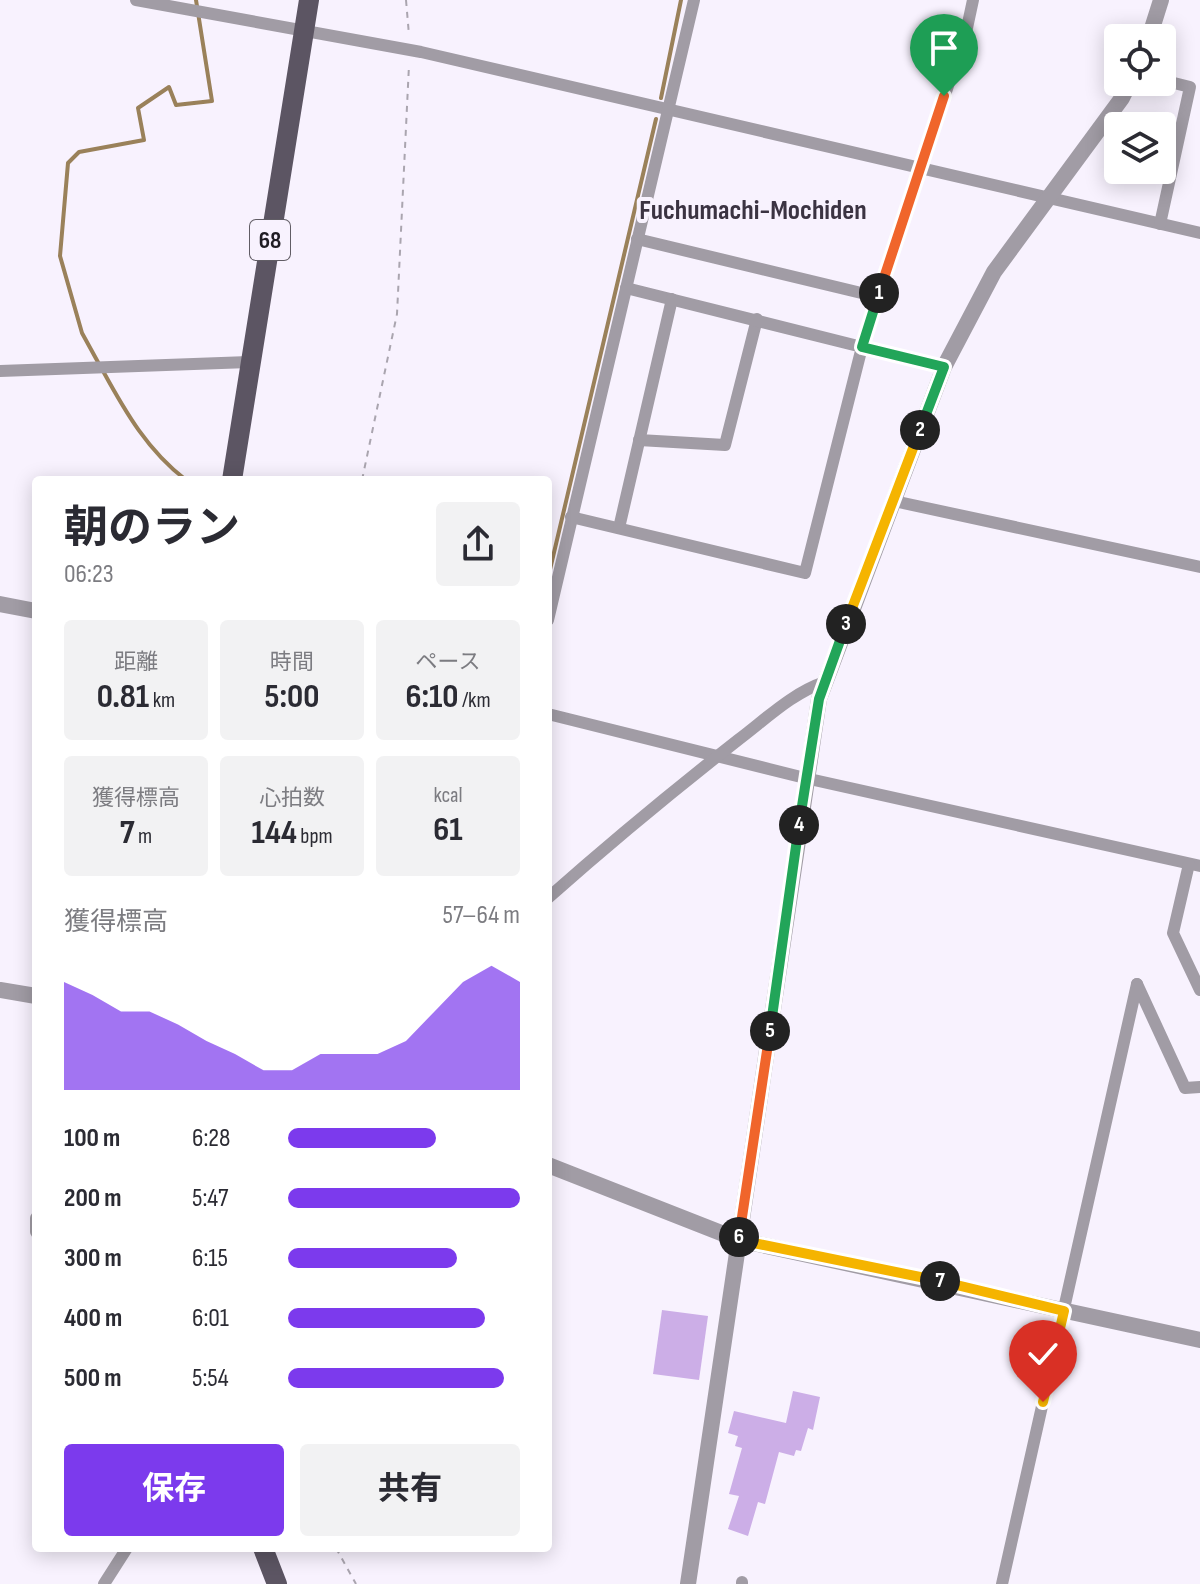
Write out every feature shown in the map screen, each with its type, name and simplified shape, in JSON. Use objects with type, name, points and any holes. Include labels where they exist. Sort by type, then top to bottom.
[{"type":"main road","name":"68","points":[[233,476],[309,0]]},
{"type":"main road","points":[[265,1552],[277,1584]]},
{"type":"street","points":[[136,0],[410,50],[1200,233]]},
{"type":"street","points":[[552,602],[694,0]]},
{"type":"street","points":[[571,517],[805,573],[862,347],[967,28],[973,0]]},
{"type":"street","points":[[1153,24],[1161,0]]},
{"type":"street","points":[[1160,224],[1190,87],[1176,84]]},
{"type":"street","points":[[688,1584],[805,778],[825,682],[944,367],[994,272],[1123,96]]},
{"type":"street","points":[[637,239],[878,297]]},
{"type":"street","points":[[626,288],[944,367]]},
{"type":"street","points":[[619,528],[672,299]]},
{"type":"street","points":[[639,440],[725,445],[757,319]]},
{"type":"street","points":[[0,371],[249,362]]},
{"type":"street","points":[[894,501],[1200,567]]},
{"type":"street","points":[[0,604],[32,610]]},
{"type":"street","points":[[552,895],[719,755],[794,697],[825,682]]},
{"type":"street","points":[[552,715],[805,778],[1194,865],[1173,933],[1200,990]]},
{"type":"street","points":[[1002,1584],[1137,984],[1185,1088],[1200,1087]]},
{"type":"street","points":[[0,990],[32,995]]},
{"type":"street","points":[[552,1167],[739,1240],[888,1269],[1200,1340]]},
{"type":"street","points":[[104,1584],[124,1552]]},
{"type":"path","points":[[363,476],[397,314],[410,50],[406,0]]},
{"type":"path","points":[[338,1552],[356,1584]]},
{"type":"building","points":[[662,1310],[708,1316],[699,1380],[653,1374]]},
{"type":"building","points":[[793,1391],[820,1397],[813,1430],[808,1428],[801,1451],[796,1450],[794,1456],[779,1452],[765,1504],[758,1502],[748,1536],[728,1529],[739,1496],[729,1494],[742,1448],[735,1446],[738,1436],[728,1433],[734,1411],[786,1423]]},
{"type":"waterway","points":[[99,364],[82,333],[60,256],[68,163],[79,152],[144,140],[138,108],[169,87],[176,105],[212,101],[196,0]]},
{"type":"waterway","points":[[661,98],[681,0]]},
{"type":"waterway","points":[[552,561],[656,119]]},
{"type":"waterway","points":[[103,371],[149,444],[181,476]]},
{"type":"district","name":"Fuchumachi-Mochiden","points":[[753,210]]},
{"type":"route","points":[[944,96],[862,347],[944,367],[819,699],[739,1240],[888,1269],[1064,1311],[1043,1402]]}]
